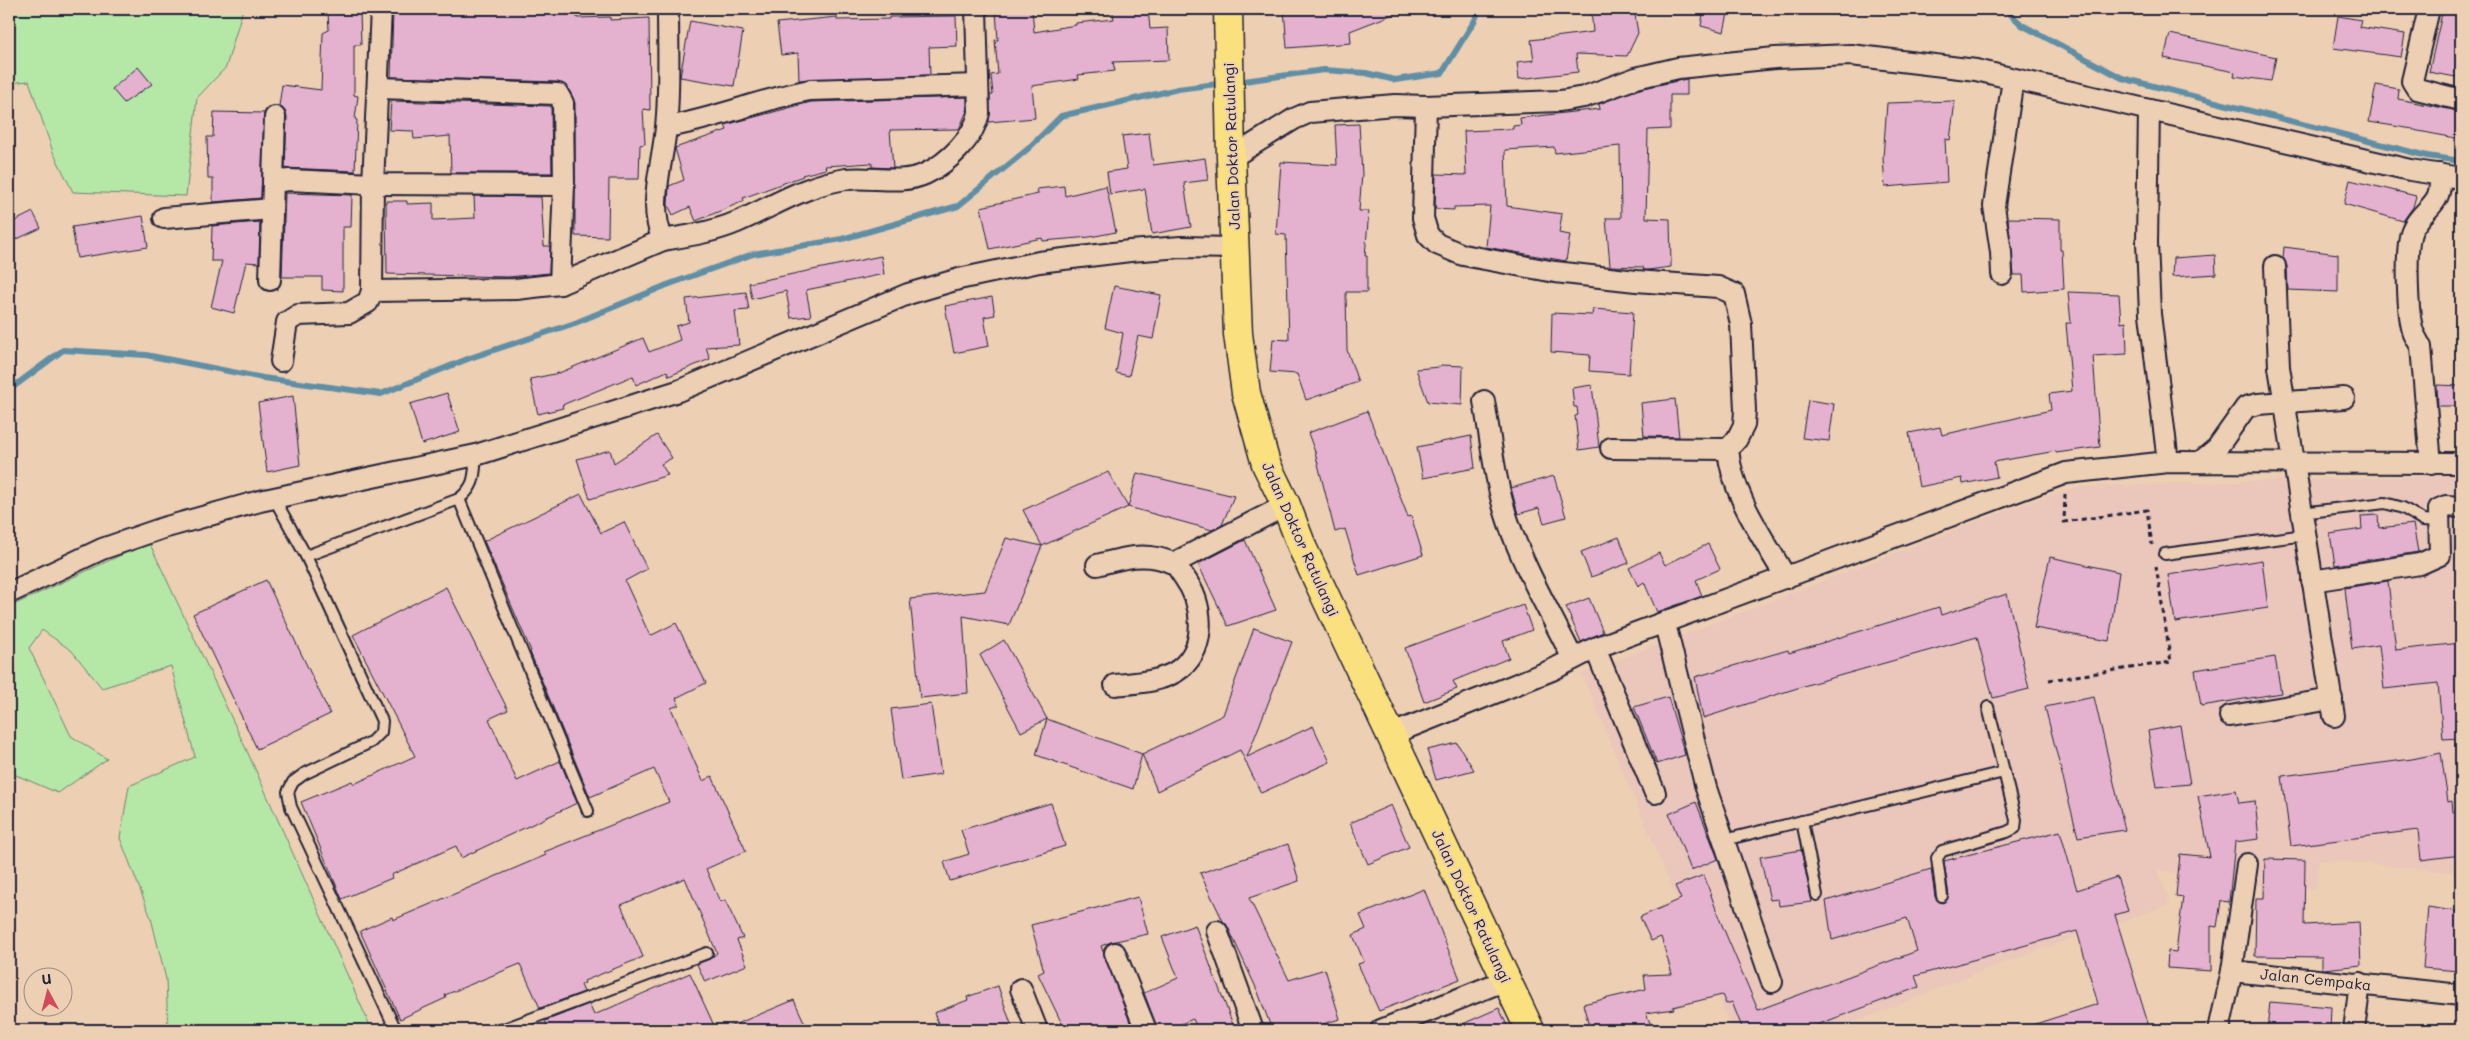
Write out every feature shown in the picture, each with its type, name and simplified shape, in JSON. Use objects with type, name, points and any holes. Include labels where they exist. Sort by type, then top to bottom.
[{"type":"highway","name":"Jalan Doktor Ratulangi","points":[[1228,9],[1230,158],[1238,334],[1246,393],[1266,464],[1286,505],[1302,549],[1392,734],[1530,1030]]},
{"type":"street","points":[[281,361],[287,322],[291,318],[298,315],[349,312],[368,302],[372,291],[373,184],[381,9]]},
{"type":"street","points":[[663,240],[656,218],[661,158],[666,127],[668,9]]},
{"type":"street","points":[[372,291],[516,288],[560,284],[663,240],[736,222],[806,188],[848,179],[910,178],[924,175],[934,169],[968,138],[977,124],[979,113],[976,9]]},
{"type":"street","points":[[2429,9],[2412,81],[2417,89],[2461,100]]},
{"type":"street","points":[[1230,158],[1294,118],[1310,112],[1396,105],[1426,106],[1560,101],[1584,97],[1636,78],[1678,68],[1775,58],[1851,55],[1940,64],[2410,170],[2461,178]]},
{"type":"street","points":[[2002,274],[2001,252],[1994,206],[2013,79]]},
{"type":"street","points":[[666,127],[694,122],[787,94],[810,90],[978,85]]},
{"type":"street","points":[[378,88],[558,94],[562,103],[564,185],[560,284]]},
{"type":"street","points":[[1426,106],[1423,218],[1428,235],[1437,244],[1464,255],[1555,272],[1636,281],[1718,287],[1734,294],[1740,324],[1745,410],[1744,425],[1737,439],[1728,449],[1611,448]]},
{"type":"street","points":[[2149,110],[2147,242],[2150,314],[2168,462]]},
{"type":"street","points":[[270,280],[275,117]]},
{"type":"street","points":[[2431,464],[2421,347],[2413,332],[2407,255],[2411,232],[2420,217],[2430,209],[2439,195],[2439,174]]},
{"type":"street","points":[[273,182],[289,180],[373,184],[564,185]]},
{"type":"street","points":[[164,218],[271,209]]},
{"type":"street","points":[[9,593],[102,549],[163,528],[274,498],[476,455],[678,391],[908,294],[959,279],[1039,262],[1121,252],[1181,247],[1235,248]]},
{"type":"street","points":[[2230,716],[2333,707],[2293,463],[2277,350],[2275,266]]},
{"type":"street","points":[[2200,462],[2217,448],[2246,407],[2285,401],[2344,398]]},
{"type":"street","points":[[1484,402],[1498,480],[1508,521],[1573,659]]},
{"type":"street","points":[[1728,449],[1733,483],[1786,578]]},
{"type":"street","points":[[1392,734],[1573,659],[1595,648],[1665,624],[2066,474],[2168,462],[2461,463]]},
{"type":"street","points":[[1174,563],[1286,505]]},
{"type":"street","points":[[2312,581],[2420,564],[2436,559],[2440,556],[2439,509],[2446,506],[2461,507]]},
{"type":"street","points":[[1097,565],[1124,557],[1147,556],[1174,563],[1193,589],[1200,619],[1198,646],[1181,668],[1154,680],[1115,685]]},
{"type":"street","points":[[1665,624],[1706,788],[1772,982]]},
{"type":"street","points":[[1595,648],[1655,793]]},
{"type":"street","points":[[2219,1030],[2232,971],[2247,864]]},
{"type":"street","points":[[1217,930],[1253,1030]]},
{"type":"street","points":[[1115,953],[1146,1030]]},
{"type":"street","name":"Jalan Cempaka","points":[[2232,971],[2461,995]]},
{"type":"street","points":[[1381,1030],[1506,980]]},
{"type":"street","points":[[2354,1030],[2360,983]]},
{"type":"street","points":[[1021,990],[1038,1030]]},
{"type":"lane","points":[[306,556],[459,499],[469,491],[473,484],[476,455]]},
{"type":"lane","points":[[274,498],[306,556],[382,721],[382,732],[371,742],[304,774],[293,782],[288,792],[291,807],[396,1030]]},
{"type":"lane","points":[[459,499],[588,811]]},
{"type":"lane","points":[[2301,513],[2385,503],[2403,508],[2422,520],[2438,521]]},
{"type":"lane","points":[[2165,554],[2305,535]]},
{"type":"lane","points":[[1942,896],[1937,858],[1942,851],[2015,828],[2016,820],[1988,707]]},
{"type":"lane","points":[[1724,840],[2004,772]]},
{"type":"lane","points":[[1802,821],[1817,895]]},
{"type":"lane","points":[[501,1030],[707,953]]},
{"type":"path","points":[[2066,474],[2064,522],[2147,510],[2153,548]]},
{"type":"path","points":[[2048,680],[2171,662],[2154,558]]},
{"type":"shaded area","points":[[2461,475],[2461,873],[2318,860],[2316,888],[2283,889],[2158,870],[2170,904],[1996,965],[1835,1030],[1732,1030],[1582,674],[2013,508],[2078,487]]},
{"type":"green space","points":[[9,9],[243,9],[226,67],[197,98],[186,196],[73,192],[53,152],[29,81],[9,83]]},
{"type":"green space","points":[[149,542],[247,751],[372,1030],[168,1030],[166,979],[151,918],[120,838],[129,786],[195,757],[171,666],[102,688],[72,651],[42,630],[29,648],[71,736],[107,759],[58,793],[9,772],[9,607]]},
{"type":"building","points":[[409,9],[534,9],[534,14],[577,14],[577,18],[610,17],[610,20],[649,18],[650,110],[643,109],[645,144],[640,145],[639,179],[609,179],[608,237],[575,236],[575,103],[568,88],[558,82],[391,77],[393,11],[409,12]]},
{"type":"building","points":[[1032,9],[1034,32],[1076,25],[1076,23],[1114,19],[1112,9],[1148,9],[1150,29],[1168,28],[1169,60],[1113,62],[1115,71],[1078,75],[1079,79],[1032,86],[1035,118],[989,122],[990,95],[993,95],[991,75],[998,74],[995,40],[998,40],[996,11]]},
{"type":"building","points":[[1284,9],[1404,10],[1350,31],[1351,43],[1287,48]]},
{"type":"building","points":[[1591,9],[1634,9],[1638,33],[1627,56],[1576,54],[1578,72],[1519,79],[1517,62],[1534,60],[1531,40],[1593,32]]},
{"type":"building","points":[[1704,9],[1729,9],[1724,32],[1701,26]]},
{"type":"building","points":[[2443,9],[2461,9],[2461,78],[2429,72]]},
{"type":"building","points":[[360,11],[361,45],[354,45],[354,95],[358,96],[355,119],[357,120],[355,171],[285,168],[287,117],[285,111],[279,106],[282,85],[321,90],[323,33],[329,30],[328,12]]},
{"type":"building","points":[[956,16],[957,46],[929,47],[930,75],[799,80],[798,53],[781,55],[777,23],[837,17],[837,20]]},
{"type":"building","points":[[2338,16],[2361,20],[2359,27],[2405,34],[2401,57],[2333,48]]},
{"type":"building","points":[[690,21],[743,31],[734,86],[680,77]]},
{"type":"building","points":[[2170,34],[2276,57],[2271,81],[2234,76],[2235,72],[2164,58]]},
{"type":"building","points":[[138,67],[152,84],[124,103],[112,89]]},
{"type":"building","points":[[1687,79],[1687,95],[1670,95],[1670,129],[1648,130],[1646,218],[1670,219],[1671,267],[1644,270],[1643,267],[1610,266],[1606,218],[1621,218],[1620,146],[1555,153],[1554,147],[1505,150],[1507,206],[1562,214],[1559,233],[1570,235],[1566,261],[1486,247],[1490,206],[1454,207],[1454,210],[1435,209],[1436,174],[1466,175],[1464,131],[1513,129],[1513,126],[1521,125],[1520,118],[1600,109],[1599,104],[1639,89]]},
{"type":"building","points":[[2376,85],[2399,89],[2398,99],[2458,111],[2457,115],[2461,116],[2461,139],[2369,122]]},
{"type":"building","points":[[967,97],[967,111],[959,129],[890,130],[893,168],[872,167],[872,163],[825,166],[826,169],[802,175],[743,198],[744,201],[696,221],[690,207],[673,215],[668,205],[669,186],[684,180],[675,148],[727,130],[725,125],[811,102]]},
{"type":"building","points":[[391,101],[551,106],[552,173],[451,173],[450,136],[414,139],[413,131],[389,130]]},
{"type":"building","points":[[1955,101],[1950,140],[1945,139],[1947,182],[1885,187],[1883,158],[1887,103]]},
{"type":"building","points":[[214,112],[264,113],[261,198],[213,202],[213,179],[208,179],[207,137],[213,137]]},
{"type":"building","points":[[1359,124],[1362,174],[1359,211],[1369,211],[1365,256],[1367,256],[1367,292],[1346,292],[1347,350],[1358,382],[1306,400],[1297,374],[1270,372],[1273,339],[1289,340],[1286,235],[1276,234],[1281,162],[1337,165],[1335,125]]},
{"type":"building","points":[[1149,133],[1153,165],[1205,158],[1208,180],[1184,183],[1191,227],[1152,234],[1145,189],[1110,194],[1107,172],[1127,169],[1122,136]]},
{"type":"building","points":[[2350,180],[2416,196],[2413,207],[2403,221],[2344,204]]},
{"type":"building","points":[[1064,186],[1065,196],[1106,186],[1116,232],[1090,237],[1043,241],[1042,238],[990,249],[981,207],[1038,194],[1037,189]]},
{"type":"building","points":[[285,193],[352,195],[351,227],[343,227],[343,291],[322,290],[322,277],[282,277]]},
{"type":"building","points":[[474,196],[541,197],[544,246],[550,246],[549,273],[508,277],[387,274],[386,201],[407,201],[407,204],[433,203],[433,220],[475,218]]},
{"type":"building","points":[[33,212],[41,228],[15,240],[9,224]]},
{"type":"building","points":[[143,216],[148,247],[77,258],[72,227]]},
{"type":"building","points":[[2008,218],[2060,219],[2060,250],[2062,250],[2064,289],[2024,292],[2023,275],[2014,275]]},
{"type":"building","points":[[260,222],[259,263],[246,262],[234,313],[211,307],[222,261],[211,261],[212,226]]},
{"type":"building","points":[[2284,247],[2338,254],[2338,292],[2288,290],[2287,266],[2283,258]]},
{"type":"building","points":[[2215,255],[2216,274],[2172,277],[2173,258]]},
{"type":"building","points":[[881,256],[884,274],[806,290],[811,316],[791,318],[786,291],[752,299],[749,283]]},
{"type":"building","points":[[1114,286],[1161,295],[1153,339],[1138,336],[1129,376],[1116,373],[1123,333],[1105,328]]},
{"type":"building","points":[[746,292],[749,310],[735,311],[739,345],[706,347],[710,359],[669,376],[667,371],[636,385],[633,376],[562,405],[563,408],[538,414],[530,379],[559,373],[643,338],[649,352],[680,340],[676,326],[689,322],[686,299]]},
{"type":"building","points":[[2068,292],[2119,294],[2121,323],[2126,322],[2127,354],[2093,356],[2100,447],[2056,453],[2056,451],[1994,462],[1997,477],[1963,484],[1962,478],[1919,487],[1909,433],[1940,427],[1942,435],[2051,410],[2049,394],[2072,391],[2066,323],[2071,323]]},
{"type":"building","points":[[992,297],[995,315],[984,317],[989,346],[954,353],[945,306]]},
{"type":"building","points":[[1593,309],[1633,312],[1629,374],[1589,371],[1590,355],[1551,352],[1552,313],[1592,315]]},
{"type":"building","points":[[1441,365],[1463,366],[1462,405],[1428,402],[1416,369],[1440,367]]},
{"type":"building","points":[[1592,385],[1599,447],[1579,450],[1575,416],[1578,415],[1577,407],[1574,407],[1572,388]]},
{"type":"building","points":[[2437,385],[2461,386],[2461,406],[2438,406]]},
{"type":"building","points":[[447,393],[460,432],[422,444],[410,404]]},
{"type":"building","points":[[293,396],[300,465],[267,472],[258,403]]},
{"type":"building","points":[[1675,399],[1679,437],[1644,436],[1641,403]]},
{"type":"building","points":[[1808,400],[1834,404],[1829,441],[1802,438]]},
{"type":"building","points":[[1367,411],[1408,517],[1411,516],[1423,555],[1359,575],[1345,529],[1335,532],[1315,452],[1308,433]]},
{"type":"building","points":[[657,435],[672,458],[661,464],[668,475],[590,499],[577,459],[610,450],[614,463]]},
{"type":"building","points":[[1471,436],[1475,468],[1423,478],[1417,447]]},
{"type":"building","points":[[1108,472],[1128,507],[1042,546],[1023,510]]},
{"type":"building","points":[[1137,473],[1234,496],[1222,525],[1212,530],[1128,507]]},
{"type":"building","points":[[1554,476],[1566,517],[1544,523],[1539,508],[1518,514],[1511,488]]},
{"type":"building","points":[[581,494],[601,533],[624,522],[647,569],[625,581],[650,636],[676,623],[706,683],[676,698],[679,705],[671,708],[703,781],[712,776],[746,851],[706,869],[720,902],[725,900],[743,938],[737,940],[747,965],[705,982],[697,964],[710,959],[717,953],[685,878],[621,905],[643,957],[584,981],[585,983],[581,985],[584,992],[540,1008],[520,964],[445,995],[446,998],[400,1019],[360,931],[392,917],[393,920],[546,855],[544,852],[669,802],[654,769],[590,797],[484,541]]},
{"type":"building","points":[[2378,515],[2379,528],[2413,524],[2418,552],[2335,565],[2330,534],[2362,529],[2361,516]]},
{"type":"building","points":[[1619,537],[1629,563],[1591,577],[1581,552]]},
{"type":"building","points":[[1006,538],[1042,546],[1009,625],[963,616],[968,693],[920,698],[910,599],[985,591]]},
{"type":"building","points":[[1245,540],[1276,610],[1228,626],[1198,564]]},
{"type":"building","points":[[1708,544],[1720,569],[1696,580],[1702,596],[1657,612],[1644,582],[1638,586],[1629,568],[1659,553],[1665,565]]},
{"type":"building","points":[[2050,557],[2119,572],[2109,641],[2034,628]]},
{"type":"building","points":[[2262,560],[2268,608],[2175,622],[2168,575]]},
{"type":"building","points":[[266,580],[330,714],[257,749],[193,614]]},
{"type":"building","points":[[2388,581],[2396,650],[2461,643],[2461,691],[2456,692],[2460,738],[2443,739],[2438,683],[2384,689],[2379,645],[2352,649],[2345,588]]},
{"type":"building","points":[[446,587],[508,710],[489,719],[517,781],[560,761],[577,803],[461,858],[456,846],[391,875],[392,878],[342,899],[301,802],[352,781],[354,784],[415,756],[353,635]]},
{"type":"building","points":[[2007,594],[2029,689],[1993,698],[1977,637],[1810,684],[1703,718],[1695,677],[1788,650],[1789,653],[1939,607],[1941,615]]},
{"type":"building","points":[[1589,598],[1603,632],[1581,642],[1566,607]]},
{"type":"building","points":[[1523,605],[1532,630],[1503,641],[1509,658],[1453,681],[1457,689],[1424,702],[1405,648]]},
{"type":"building","points":[[1254,628],[1292,642],[1247,757],[1313,726],[1330,762],[1261,793],[1240,750],[1157,791],[1142,754],[1223,715]]},
{"type":"building","points":[[1004,640],[1047,719],[1021,732],[980,655]]},
{"type":"building","points":[[2275,657],[2281,693],[2201,706],[2195,670]]},
{"type":"building","points":[[1668,697],[1685,755],[1657,764],[1634,707]]},
{"type":"building","points":[[2094,697],[2125,830],[2078,837],[2045,707]]},
{"type":"building","points":[[931,704],[941,774],[901,780],[891,709]]},
{"type":"building","points":[[1047,719],[1142,754],[1133,789],[1036,755]]},
{"type":"building","points":[[2180,725],[2190,784],[2157,787],[2148,731]]},
{"type":"building","points":[[1457,743],[1474,770],[1436,780],[1427,750]]},
{"type":"building","points":[[2441,753],[2448,802],[2452,801],[2453,812],[2461,811],[2461,855],[2421,860],[2418,830],[2291,846],[2282,776],[2412,759]]},
{"type":"building","points":[[2236,790],[2239,803],[2255,801],[2259,839],[2235,842],[2229,902],[2221,901],[2217,927],[2211,926],[2211,971],[2167,968],[2168,951],[2176,952],[2183,897],[2176,896],[2180,854],[2210,857],[2198,796]]},
{"type":"building","points":[[1696,802],[1718,859],[1691,870],[1669,814]]},
{"type":"building","points":[[1051,803],[1065,846],[950,881],[944,862],[969,854],[961,830]]},
{"type":"building","points":[[1391,805],[1409,847],[1368,864],[1350,823]]},
{"type":"building","points":[[2060,831],[2077,890],[2117,877],[2128,911],[2115,915],[2150,1030],[2030,1030],[2029,1026],[2098,1004],[2077,931],[1915,976],[1919,987],[1803,1030],[1743,1030],[1732,1002],[1726,1004],[1722,995],[1673,1007],[1674,1009],[1646,1013],[1653,1030],[1590,1030],[1583,1004],[1646,989],[1644,975],[1672,974],[1661,937],[1651,941],[1640,917],[1681,899],[1675,886],[1704,875],[1719,918],[1758,1010],[1917,951],[1907,918],[1832,940],[1826,901],[1931,869],[1935,897],[1939,902],[1943,903],[1949,896],[1944,861]]},
{"type":"building","points":[[1288,844],[1299,881],[1249,898],[1289,980],[1325,969],[1340,1019],[1302,1030],[1272,1030],[1258,992],[1228,927],[1223,921],[1200,873]]},
{"type":"building","points":[[1801,850],[1812,902],[1779,906],[1778,899],[1770,900],[1760,857]]},
{"type":"building","points":[[2265,859],[2305,860],[2304,925],[2359,922],[2361,965],[2322,969],[2322,957],[2255,956],[2256,898],[2264,898]]},
{"type":"building","points":[[1424,889],[1460,979],[1379,1011],[1358,964],[1364,962],[1353,935],[1366,929],[1360,915]]},
{"type":"building","points":[[1138,897],[1148,934],[1101,946],[1133,1030],[1065,1030],[1038,974],[1044,971],[1031,925]]},
{"type":"building","points":[[2428,907],[2461,912],[2459,971],[2423,968]]},
{"type":"building","points":[[1195,925],[1235,1030],[1198,1030],[1193,1019],[1166,1030],[1158,1030],[1144,993],[1178,978],[1162,937]]},
{"type":"building","points":[[690,973],[716,1030],[550,1030],[545,1021],[589,1004],[594,1015]]},
{"type":"building","points":[[998,986],[1013,1030],[941,1030],[934,1013],[968,1000],[967,997]]},
{"type":"building","points":[[794,1000],[806,1026],[795,1030],[722,1030]]},
{"type":"building","points":[[2270,1002],[2331,1007],[2330,1030],[2267,1030]]},
{"type":"building","points":[[1499,1008],[1509,1030],[1449,1030]]},
{"type":"waterway","points":[[1237,82],[1324,70],[1366,73],[1395,80],[1442,73],[1475,20],[1479,9]]},
{"type":"waterway","points":[[2005,9],[2022,25],[2122,78],[2427,156],[2461,161]]},
{"type":"waterway","points":[[9,390],[63,350],[146,355],[263,378],[381,394],[470,358],[575,323],[667,285],[753,254],[842,239],[958,206],[1029,148],[1061,116],[1178,89],[1224,83]]}]
